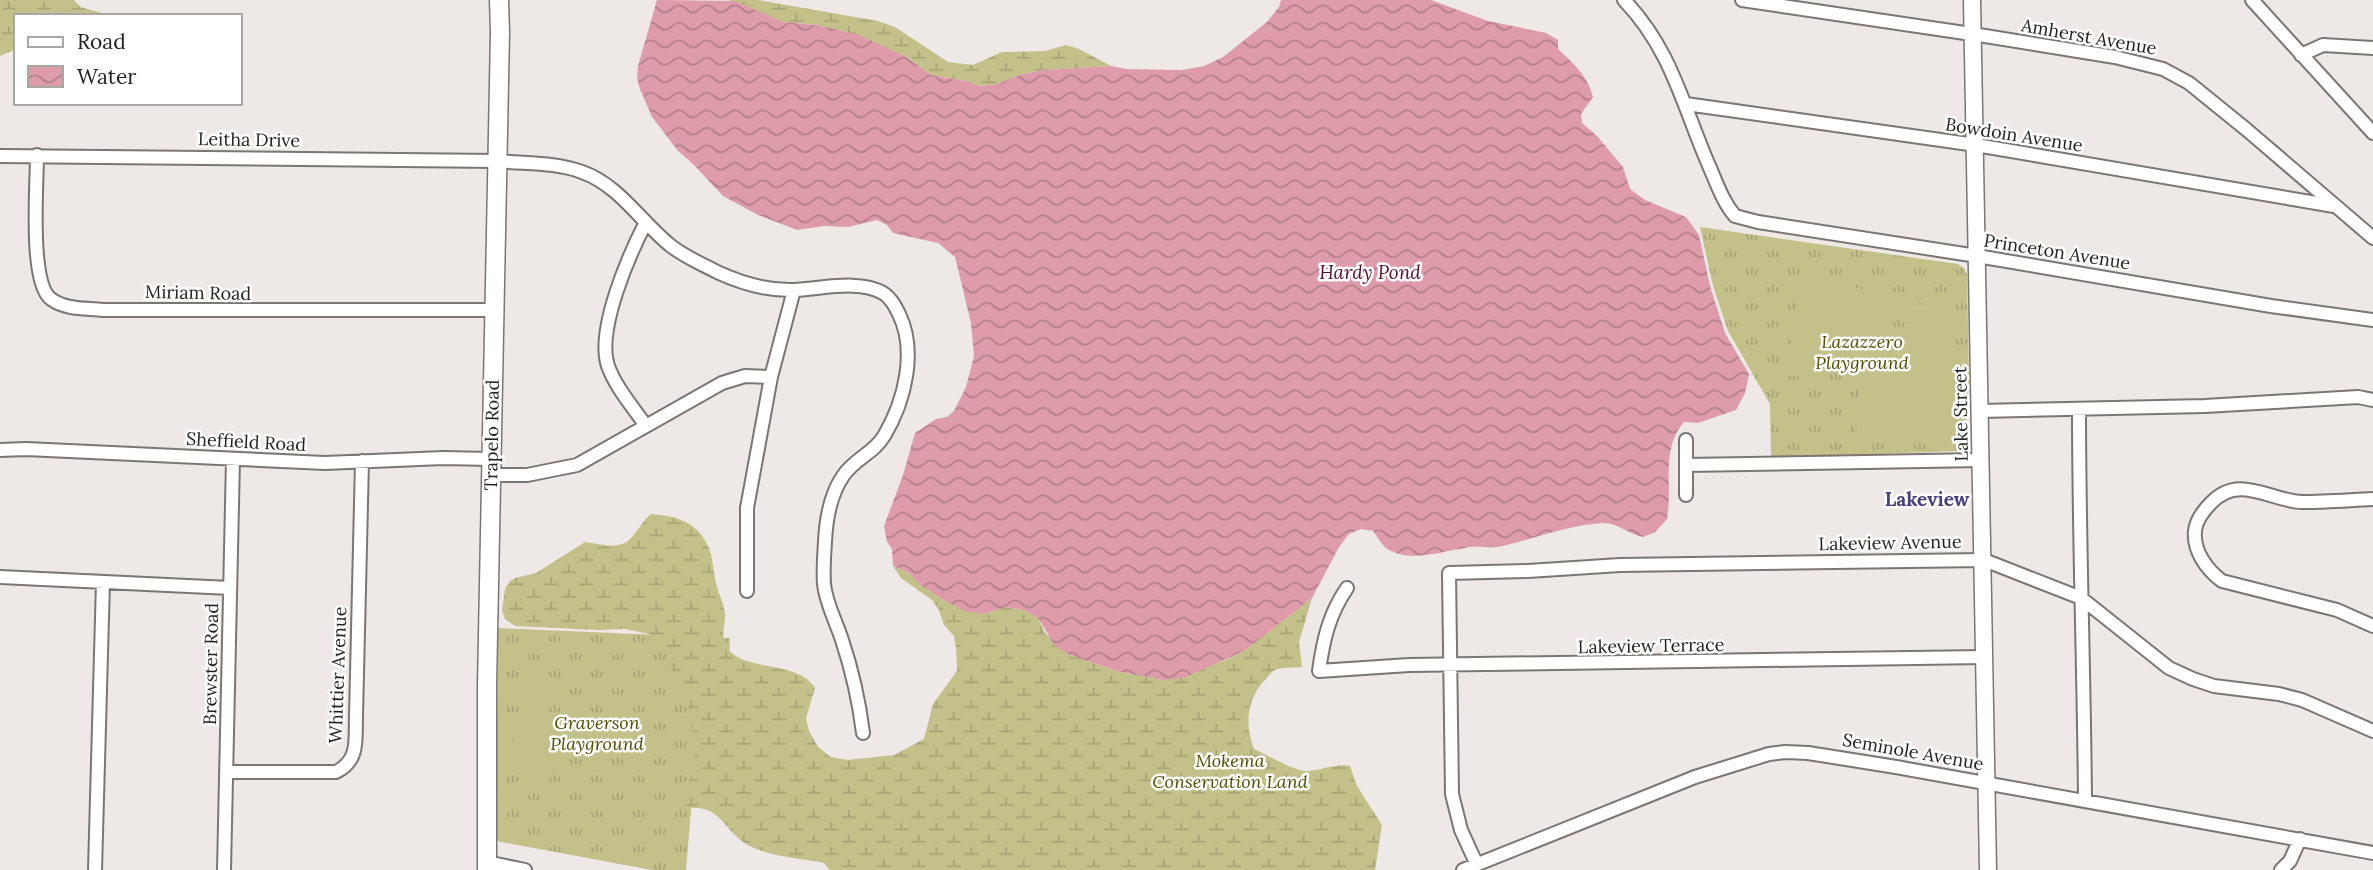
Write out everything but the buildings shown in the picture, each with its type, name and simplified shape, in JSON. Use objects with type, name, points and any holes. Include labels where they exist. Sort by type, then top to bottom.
[{"type":"main road","name":"Trapelo Road","points":[[486,866],[499,0]]},
{"type":"street","points":[[1624,0],[1658,43],[1686,104]]},
{"type":"street","name":"Amherst Avenue","points":[[1742,0],[1823,6],[2115,57],[2164,69],[2189,83],[2373,238]]},
{"type":"street","name":"Lake Street","points":[[1972,0],[1989,870]]},
{"type":"street","points":[[2252,0],[2373,133]]},
{"type":"street","points":[[2301,55],[2323,45],[2373,48]]},
{"type":"street","name":"Bowdoin Avenue","points":[[1686,104],[1976,145],[2334,206]]},
{"type":"street","name":"Princeton Avenue","points":[[1686,104],[1696,135],[1724,198],[1735,216],[1758,222],[2271,306],[2373,320]]},
{"type":"street","name":"Miriam Road","points":[[37,155],[36,248],[39,278],[44,293],[59,304],[103,310],[495,310]]},
{"type":"street","name":"Leitha Drive","points":[[0,156],[531,163],[581,171],[599,179],[671,246],[716,271],[758,286],[794,290],[853,287],[876,289],[887,295],[895,306],[908,337],[908,363],[903,387],[884,437],[842,476],[828,509],[824,586],[849,661],[860,706],[863,733]]},
{"type":"street","points":[[646,222],[606,326],[605,346],[608,365],[617,384],[646,426]]},
{"type":"street","points":[[747,591],[747,508],[771,377],[794,290]]},
{"type":"street","name":"Sheffield Road","points":[[0,450],[326,463],[443,458],[527,475],[577,466],[722,383],[745,376],[771,377]]},
{"type":"street","points":[[1980,411],[2205,406],[2358,397],[2373,400]]},
{"type":"street","points":[[2079,410],[2085,801]]},
{"type":"street","points":[[1685,440],[1686,495]]},
{"type":"street","name":"Brewster Road","points":[[224,870],[233,459]]},
{"type":"street","points":[[1686,465],[1982,460]]},
{"type":"street","name":"Whittier Avenue","points":[[226,772],[336,772],[350,762],[356,716],[362,461]]},
{"type":"street","points":[[2373,499],[2300,502],[2240,488],[2216,497],[2206,507],[2195,529],[2202,558],[2210,572],[2222,581],[2337,610],[2373,626]]},
{"type":"street","name":"Lakeview Avenue","points":[[1451,665],[1449,573],[1528,572],[1620,565],[1984,560],[2081,598],[2169,668],[2214,686],[2280,694],[2302,700],[2373,730]]},
{"type":"street","points":[[0,577],[230,588]]},
{"type":"street","points":[[95,870],[103,582]]},
{"type":"street","name":"Lakeview Terrace","points":[[1347,588],[1329,622],[1319,671],[1409,665],[1985,657]]},
{"type":"street","points":[[1451,665],[1452,794],[1461,831],[1477,864]]},
{"type":"street","name":"Seminole Avenue","points":[[1463,870],[1695,777],[1769,754],[1785,752],[1837,757],[2373,853]]},
{"type":"street","points":[[2281,870],[2290,861],[2300,839]]},
{"type":"street","points":[[486,866],[525,870]]},
{"type":"green space","points":[[0,0],[74,0],[80,7],[106,14],[14,14],[14,50],[0,56]]},
{"type":"green space","points":[[728,0],[758,0],[878,21],[895,27],[948,62],[973,65],[1002,52],[1045,51],[1066,45],[1111,66],[1044,70],[1022,74],[997,84],[979,86],[931,75],[906,57],[818,25],[783,22]]},
{"type":"green space","name":"Lazazzero Playground","points":[[1700,227],[1958,264],[1964,268],[1967,275],[1969,381],[1965,443],[1960,451],[1771,458],[1770,404],[1728,331],[1713,286]]},
{"type":"green space","points":[[1805,279],[1844,284],[1896,300],[1884,337],[1873,351],[1846,370],[1810,377],[1789,376],[1786,369],[1800,283]]},
{"type":"green space","points":[[1911,304],[1952,306],[1951,330],[1910,328]]},
{"type":"green space","points":[[1902,334],[1952,337],[1948,369],[1955,421],[1947,434],[1856,444],[1862,378],[1876,355]]},
{"type":"green space","name":"Mokema Conservation Land","points":[[651,514],[684,521],[698,531],[711,554],[724,610],[723,638],[726,646],[744,660],[783,669],[807,679],[815,688],[806,718],[809,731],[818,747],[831,757],[848,760],[894,755],[924,739],[933,704],[957,671],[954,636],[944,625],[939,610],[932,600],[901,578],[893,566],[909,573],[945,601],[983,614],[1006,607],[1024,610],[1038,618],[1045,633],[1070,655],[1120,672],[1163,680],[1244,651],[1312,598],[1299,642],[1302,667],[1275,670],[1260,685],[1249,711],[1251,740],[1254,749],[1301,770],[1350,766],[1357,786],[1382,825],[1375,870],[830,870],[824,863],[772,854],[752,847],[736,836],[715,814],[700,808],[690,808],[684,803],[684,794],[692,775],[695,750],[687,699],[673,677],[664,646],[649,634],[625,629],[515,626],[505,619],[502,610],[505,589],[510,581],[536,573],[585,542],[608,545],[624,543]]},
{"type":"green space","name":"Graverson Playground","points":[[498,628],[730,638],[724,756],[696,751],[686,870],[652,870],[496,841]]},
{"type":"green space","points":[[509,688],[547,688],[547,693],[554,693],[553,703],[547,703],[547,706],[509,706],[508,702],[502,702],[502,692],[508,692]]},
{"type":"green space","points":[[509,712],[547,713],[547,731],[508,730]]},
{"type":"green space","points":[[507,742],[553,743],[552,775],[506,774]]},
{"type":"water","name":"Hardy Pond","points":[[657,0],[735,1],[783,22],[817,25],[859,35],[906,57],[931,75],[979,86],[997,84],[1022,74],[1044,70],[1111,66],[1126,69],[1182,70],[1204,66],[1223,57],[1267,22],[1281,0],[1431,0],[1488,21],[1546,33],[1558,40],[1558,49],[1588,83],[1593,97],[1581,114],[1582,123],[1597,136],[1623,167],[1630,189],[1645,200],[1686,217],[1699,235],[1710,286],[1725,333],[1749,374],[1745,393],[1736,410],[1698,423],[1684,422],[1672,444],[1667,519],[1655,532],[1643,537],[1614,525],[1590,524],[1503,546],[1470,547],[1415,556],[1395,553],[1384,546],[1373,531],[1361,529],[1349,534],[1339,547],[1312,598],[1244,651],[1183,678],[1163,680],[1120,672],[1070,655],[1055,646],[1038,618],[1024,610],[1006,607],[983,614],[965,611],[919,584],[909,573],[893,566],[892,549],[887,542],[884,526],[915,433],[954,411],[966,387],[974,356],[971,323],[955,257],[938,243],[893,233],[887,225],[877,220],[848,227],[824,226],[797,230],[758,215],[723,196],[678,151],[652,117],[640,89],[638,66]]},
{"type":"district","name":"Lakeview","points":[[1927,499]]}]
